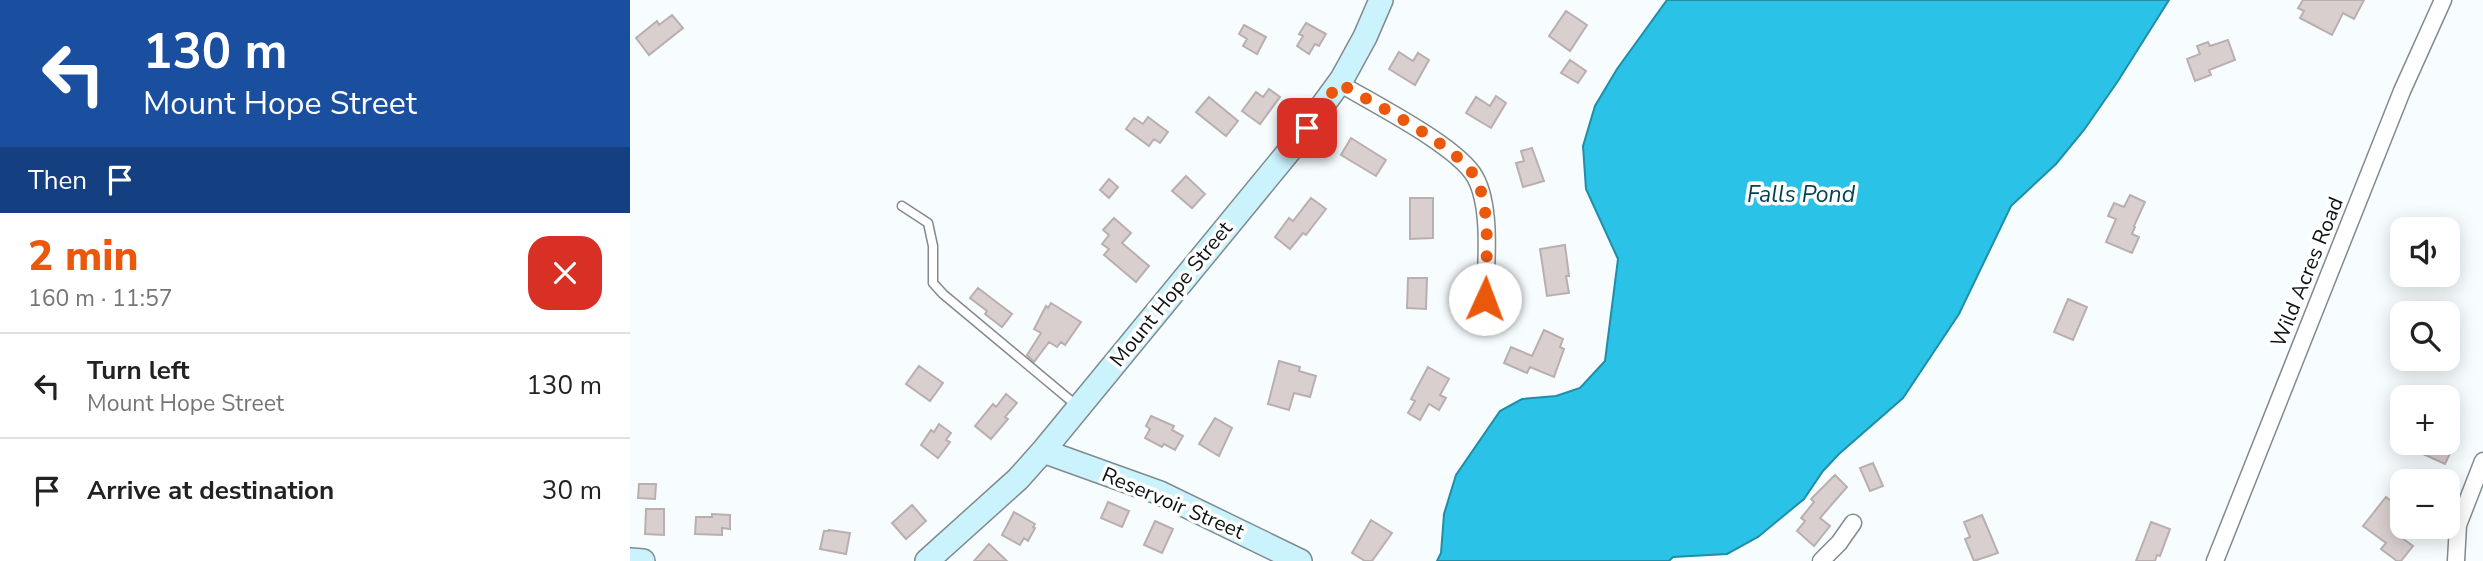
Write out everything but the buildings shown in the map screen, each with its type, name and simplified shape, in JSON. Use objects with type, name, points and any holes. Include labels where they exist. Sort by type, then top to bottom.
[{"type":"street","name":"Mount Hope Street","points":[[927,561],[1018,479],[1043,451],[1290,150],[1339,83],[1365,37],[1381,0]]},
{"type":"street","name":"Wild Acres Road","points":[[2215,561],[2397,103],[2444,0]]},
{"type":"street","points":[[1339,83],[1460,158],[1475,177],[1483,203],[1485,299]]},
{"type":"street","name":"Reservoir Street","points":[[1043,451],[1160,493],[1300,561]]},
{"type":"street","points":[[2456,561],[2458,525],[2483,461]]},
{"type":"street","points":[[1821,561],[1839,543],[1853,523]]},
{"type":"street","points":[[630,560],[643,561]]},
{"type":"lane","points":[[902,205],[928,223],[933,246],[933,283],[1079,407]]},
{"type":"water","name":"Falls Pond","points":[[1667,0],[2169,0],[2084,130],[2056,164],[2011,206],[1959,314],[1903,398],[1839,454],[1823,471],[1804,499],[1758,537],[1727,554],[1673,557],[1669,561],[1437,561],[1441,553],[1444,514],[1456,475],[1500,411],[1522,399],[1556,396],[1580,388],[1605,361],[1618,259],[1586,189],[1583,146],[1595,106],[1617,69]]},
{"type":"route","points":[[1307,128],[1339,83],[1460,158],[1475,177],[1483,203],[1485,299]]}]
